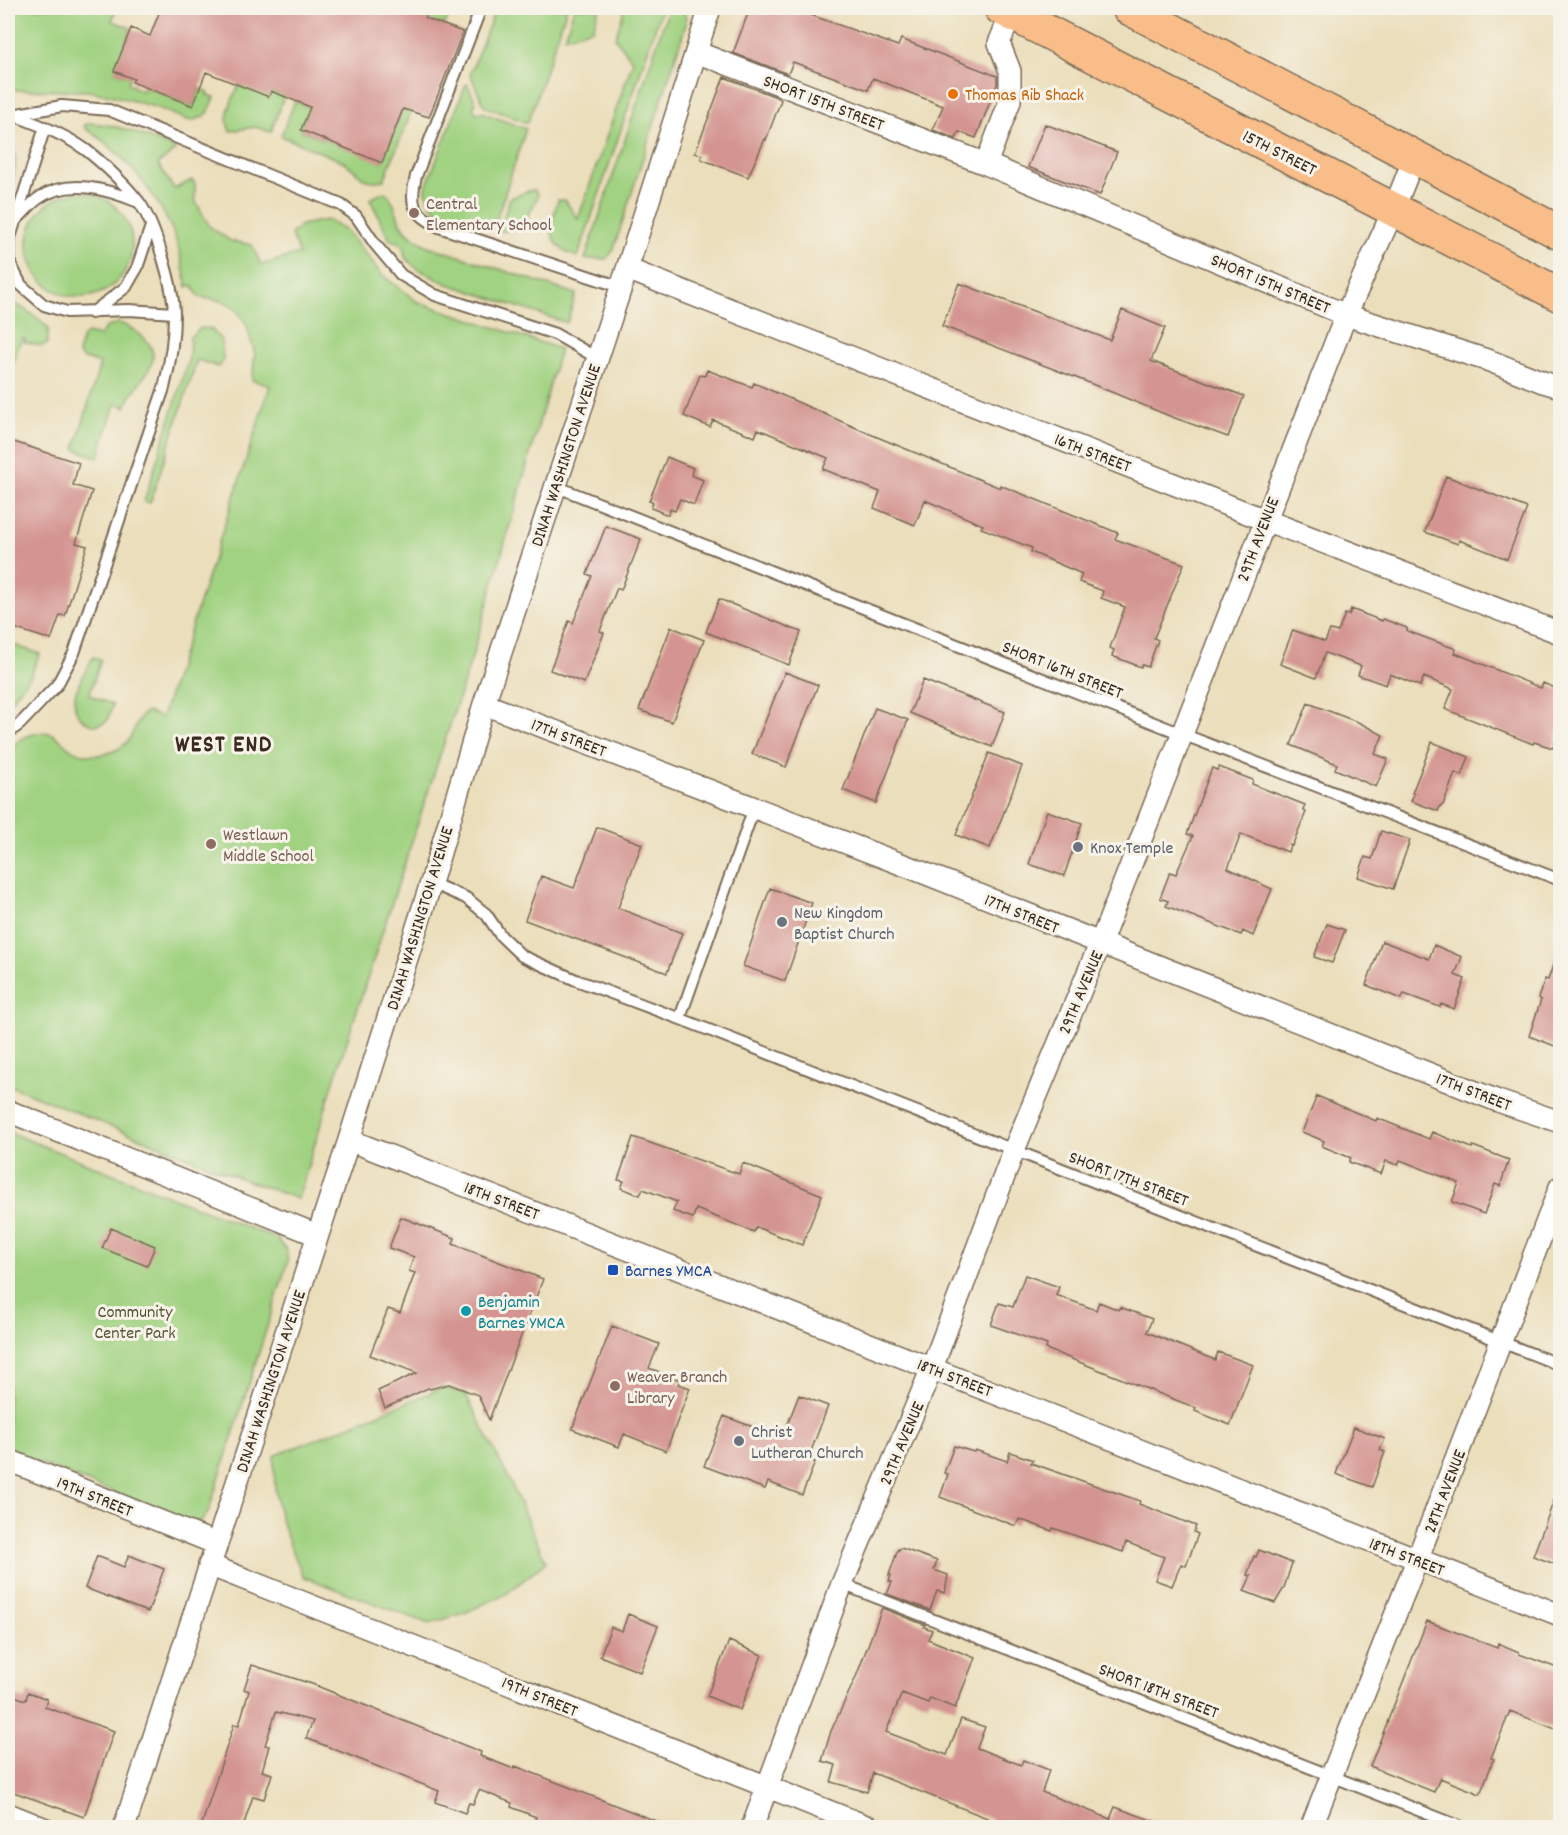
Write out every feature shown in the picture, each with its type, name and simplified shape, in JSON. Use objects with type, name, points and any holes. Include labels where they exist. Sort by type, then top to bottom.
[{"type":"main road","points":[[1129,8],[1560,233]]},
{"type":"main road","name":"15TH STREET","points":[[1009,9],[1393,211],[1560,295]]},
{"type":"street","name":"DINAH WASHINGTON AVENUE","points":[[124,1827],[431,883],[484,704],[710,8]]},
{"type":"street","points":[[986,164],[1010,101],[1010,71],[999,43],[1009,9]]},
{"type":"street","name":"SHORT 15TH STREET","points":[[696,52],[986,164],[1346,315],[1490,361],[1560,387]]},
{"type":"street","name":"29TH AVENUE","points":[[752,1827],[842,1584],[932,1368],[1014,1150],[1100,945],[1346,315],[1414,158]]},
{"type":"street","name":"16TH STREET","points":[[624,278],[1265,519],[1560,633]]},
{"type":"street","name":"17TH STREET","points":[[484,704],[921,872],[1100,945],[1498,1101],[1560,1122]]},
{"type":"street","points":[[8,1111],[317,1235]]},
{"type":"street","name":"18TH STREET","points":[[348,1140],[1560,1615]]},
{"type":"street","name":"28TH AVENUE","points":[[1311,1827],[1417,1560],[1560,1187]]},
{"type":"street","name":"19TH STREET","points":[[8,1460],[217,1544]]},
{"type":"street","name":"19TH STREET","points":[[209,1565],[871,1827]]},
{"type":"street","points":[[8,1814],[43,1827]]},
{"type":"lane","points":[[481,8],[416,176],[412,194],[413,207],[422,218],[439,228],[624,278]]},
{"type":"lane","points":[[10,114],[62,106],[109,110],[341,205],[356,216],[375,244],[401,275],[435,295],[555,334],[597,358]]},
{"type":"lane","points":[[8,733],[20,724],[57,685],[74,653],[164,388],[172,356],[174,313],[166,269],[151,225],[139,202],[86,150],[45,127],[10,114]]},
{"type":"lane","points":[[45,127],[9,242],[9,261],[21,285],[44,305],[67,312],[92,313],[129,310],[174,313]]},
{"type":"lane","points":[[15,221],[39,198],[60,188],[80,187],[109,190],[139,202]]},
{"type":"lane","points":[[92,313],[126,287],[137,268],[151,225]]},
{"type":"lane","name":"SHORT 16TH STREET","points":[[555,486],[1182,734],[1560,880]]},
{"type":"lane","points":[[683,1019],[754,808]]},
{"type":"lane","name":"SHORT 17TH STREET","points":[[431,883],[466,898],[486,914],[501,936],[522,956],[576,980],[683,1019],[1560,1365]]},
{"type":"lane","name":"SHORT 18TH STREET","points":[[842,1584],[1464,1827]]},
{"type":"green space","points":[[8,8],[117,8],[112,21],[131,28],[115,71],[130,77],[128,84],[142,91],[145,87],[193,106],[200,89],[208,92],[207,95],[215,97],[208,113],[190,121],[155,107],[88,91],[8,90]]},
{"type":"green space","points":[[430,8],[452,8],[445,24],[442,24],[426,63],[416,42]]},
{"type":"green space","points":[[496,8],[567,8],[528,123],[484,106],[470,74]]},
{"type":"green space","points":[[574,8],[599,8],[593,29],[565,37]]},
{"type":"green space","points":[[625,8],[662,8],[578,257],[568,253],[555,242],[553,219],[558,200],[565,200],[578,219],[633,61],[615,38]]},
{"type":"green space","points":[[669,8],[682,11],[686,24],[613,251],[606,259],[585,259]]},
{"type":"green space","points":[[466,84],[476,103],[473,107],[476,113],[481,112],[526,129],[495,224],[491,229],[449,217],[432,206],[427,197],[426,187]]},
{"type":"green space","points":[[239,85],[284,96],[271,132],[255,127],[230,131],[227,119],[231,102]]},
{"type":"green space","points":[[295,101],[310,107],[301,130],[382,162],[403,109],[412,110],[384,180],[366,180],[344,162],[281,136]]},
{"type":"green space","name":"Westlawn Middle School","points":[[89,123],[122,128],[174,148],[175,151],[158,164],[174,189],[192,180],[195,184],[195,200],[210,227],[231,241],[252,245],[261,265],[299,254],[291,234],[301,225],[327,220],[348,232],[382,275],[418,302],[560,349],[474,651],[333,1084],[298,1199],[8,1085],[8,785],[13,777],[8,772],[10,753],[14,745],[23,738],[35,733],[47,733],[52,734],[79,753],[107,754],[124,745],[143,714],[147,712],[162,717],[270,386],[252,380],[255,354],[246,323],[235,308],[222,301],[199,297],[192,285],[187,287],[176,240],[154,197],[123,159],[85,128],[84,125]]},
{"type":"green space","points":[[8,136],[14,152],[15,166],[8,195]]},
{"type":"green space","points":[[535,190],[538,196],[528,216],[515,229],[499,231],[510,198]]},
{"type":"green space","points":[[384,192],[393,202],[404,229],[424,244],[576,294],[567,323],[445,283],[416,268],[405,258],[402,245],[390,240],[370,199]]},
{"type":"green space","points":[[80,193],[100,197],[117,208],[128,225],[132,245],[128,265],[117,282],[100,293],[80,297],[60,293],[43,282],[32,265],[28,245],[32,225],[43,208],[60,197]]},
{"type":"green space","points":[[15,304],[43,323],[48,329],[48,336],[47,344],[41,346],[24,342],[25,339],[21,339],[8,380],[8,308]]},
{"type":"green space","points":[[118,323],[131,328],[151,346],[152,364],[126,407],[115,404],[98,458],[75,449],[100,364],[82,358],[78,353],[83,337],[87,333],[100,336],[105,328]]},
{"type":"green space","points":[[201,328],[211,329],[222,341],[223,361],[219,367],[197,360],[150,503],[144,502],[189,358],[190,337]]},
{"type":"green space","points":[[8,643],[40,654],[30,677],[8,704]]},
{"type":"green space","points":[[93,657],[101,660],[89,695],[113,705],[107,721],[96,725],[85,721],[78,714],[75,706],[80,681]]},
{"type":"green space","name":"Community Center Park","points":[[8,1132],[277,1239],[286,1249],[288,1261],[208,1513],[194,1524],[8,1451]]},
{"type":"green space","points":[[442,1388],[465,1393],[509,1479],[546,1562],[506,1594],[464,1613],[429,1624],[304,1577],[281,1518],[275,1490],[274,1456]]},
{"type":"building","points":[[161,8],[430,8],[425,18],[463,32],[429,117],[403,109],[382,163],[301,130],[310,107],[271,91],[269,97],[206,72],[193,106],[132,82],[134,79],[114,71],[131,28],[150,36]]},
{"type":"building","points":[[750,8],[791,8],[898,46],[901,39],[997,76],[997,84],[976,138],[959,132],[956,139],[933,130],[943,106],[873,78],[868,90],[793,62],[788,74],[733,53]]},
{"type":"building","points":[[724,77],[781,100],[766,140],[748,177],[701,159],[702,155],[695,153]]},
{"type":"building","points":[[1045,124],[1117,152],[1100,195],[1028,167]]},
{"type":"building","points":[[959,283],[1110,340],[1122,310],[1165,328],[1151,361],[1244,396],[1228,437],[942,326]]},
{"type":"building","points":[[707,370],[752,387],[754,383],[1000,488],[1000,485],[1118,533],[1115,539],[1184,564],[1154,638],[1158,640],[1148,667],[1142,665],[1141,667],[1112,656],[1114,650],[1110,648],[1125,607],[1101,598],[1103,591],[1079,582],[1082,574],[1031,552],[1032,548],[981,528],[983,525],[925,500],[915,525],[874,508],[880,492],[823,469],[828,458],[758,429],[755,437],[713,420],[710,427],[684,416],[700,375],[705,376]]},
{"type":"building","points":[[14,442],[79,463],[73,485],[92,491],[76,543],[87,546],[65,616],[60,615],[51,640],[8,626],[8,461]]},
{"type":"building","points":[[667,457],[693,468],[691,475],[703,480],[694,505],[680,499],[675,511],[670,509],[668,515],[651,508],[653,502],[649,501]]},
{"type":"building","points":[[1446,476],[1527,508],[1507,559],[1459,540],[1458,544],[1425,532]]},
{"type":"building","points":[[606,526],[641,539],[621,590],[617,588],[600,631],[604,633],[584,683],[550,670],[569,621],[573,623],[592,576],[587,574]]},
{"type":"building","points":[[719,599],[801,632],[789,665],[706,632]]},
{"type":"building","points":[[1351,609],[1407,628],[1407,631],[1456,649],[1455,653],[1541,688],[1543,683],[1560,690],[1560,729],[1553,748],[1534,742],[1533,744],[1445,709],[1453,689],[1424,677],[1420,686],[1390,674],[1386,685],[1358,675],[1361,666],[1325,653],[1316,678],[1280,664],[1293,630],[1325,642],[1330,630],[1338,632],[1345,614],[1349,615]]},
{"type":"building","points":[[671,627],[704,640],[672,722],[639,710]]},
{"type":"building","points":[[785,672],[818,685],[786,767],[752,754]]},
{"type":"building","points":[[923,680],[1005,712],[992,747],[910,713]]},
{"type":"building","points":[[1308,703],[1360,723],[1383,735],[1375,754],[1388,759],[1376,787],[1335,769],[1337,764],[1291,745]]},
{"type":"building","points":[[875,708],[908,720],[876,803],[843,790]]},
{"type":"building","points":[[1432,742],[1469,757],[1462,776],[1455,773],[1443,805],[1438,811],[1411,801]]},
{"type":"building","points":[[989,753],[1022,766],[990,848],[956,835]]},
{"type":"building","points":[[1219,767],[1253,780],[1252,784],[1305,805],[1303,810],[1306,812],[1288,852],[1241,834],[1228,868],[1272,889],[1253,936],[1243,931],[1241,935],[1166,906],[1168,901],[1160,898],[1170,872],[1176,874],[1193,836],[1187,834],[1212,768],[1217,770]]},
{"type":"building","points":[[1047,811],[1082,823],[1064,876],[1029,864]]},
{"type":"building","points":[[597,827],[642,844],[618,908],[682,933],[667,973],[525,920],[541,876],[574,888]]},
{"type":"building","points":[[1381,831],[1410,840],[1393,889],[1358,877],[1365,857],[1372,859]]},
{"type":"building","name":"New Kingdom Baptist Church","points":[[770,888],[812,903],[785,981],[743,966]]},
{"type":"building","points":[[1327,924],[1345,930],[1332,963],[1314,957]]},
{"type":"building","points":[[1382,941],[1429,959],[1434,945],[1462,957],[1455,975],[1465,979],[1454,1009],[1441,1004],[1440,1007],[1404,994],[1401,999],[1366,985]]},
{"type":"building","points":[[1557,953],[1560,953],[1560,1048],[1529,1036],[1541,1000],[1538,998],[1545,979],[1548,980]]},
{"type":"building","points":[[1317,1096],[1376,1121],[1377,1118],[1429,1139],[1432,1132],[1509,1160],[1500,1186],[1495,1184],[1484,1214],[1452,1202],[1459,1183],[1400,1160],[1398,1165],[1386,1161],[1381,1174],[1349,1162],[1351,1158],[1322,1146],[1324,1141],[1302,1132]]},
{"type":"building","points":[[633,1137],[739,1174],[743,1163],[822,1195],[802,1245],[756,1227],[754,1232],[696,1209],[693,1218],[673,1211],[677,1202],[643,1189],[640,1195],[621,1188],[624,1181],[618,1180]]},
{"type":"building","name":"Benjamin Barnes YMCA","points":[[401,1217],[455,1238],[453,1244],[543,1279],[489,1420],[478,1395],[449,1384],[428,1388],[385,1408],[378,1391],[417,1373],[370,1355],[388,1309],[400,1313],[415,1273],[409,1271],[414,1257],[389,1248]]},
{"type":"building","points":[[111,1228],[155,1246],[147,1266],[102,1248]]},
{"type":"building","points":[[1025,1275],[1059,1287],[1056,1295],[1096,1310],[1099,1302],[1152,1319],[1147,1332],[1215,1360],[1218,1352],[1253,1365],[1230,1425],[1195,1411],[1196,1408],[1046,1349],[1047,1345],[991,1325],[999,1303],[1013,1307]]},
{"type":"building","name":"Weaver Branch Library","points":[[612,1326],[659,1344],[649,1368],[680,1380],[678,1384],[690,1388],[666,1451],[624,1434],[619,1447],[572,1429]]},
{"type":"building","name":"Christ Lutheran Church","points":[[799,1395],[828,1406],[808,1459],[815,1462],[802,1495],[768,1482],[765,1489],[704,1466],[724,1416],[782,1438]]},
{"type":"building","points":[[1354,1427],[1385,1439],[1380,1450],[1385,1452],[1372,1487],[1336,1474]]},
{"type":"building","points":[[954,1446],[974,1452],[975,1450],[1007,1461],[1010,1452],[1033,1460],[1031,1463],[1140,1501],[1139,1504],[1196,1526],[1194,1532],[1198,1534],[1186,1566],[1181,1564],[1172,1586],[1155,1580],[1164,1557],[1126,1542],[1123,1552],[1019,1519],[1016,1526],[940,1497],[948,1474],[944,1473]]},
{"type":"building","points":[[1560,1487],[1560,1566],[1533,1556]]},
{"type":"building","points":[[901,1548],[937,1561],[934,1570],[948,1575],[945,1593],[937,1591],[930,1610],[887,1594],[892,1582],[889,1581],[891,1575],[889,1575],[898,1549]]},
{"type":"building","points":[[1259,1550],[1292,1563],[1284,1588],[1275,1603],[1244,1591],[1251,1576],[1247,1575],[1254,1556],[1256,1557]]},
{"type":"building","points":[[129,1555],[164,1569],[148,1612],[85,1588],[97,1556],[124,1567]]},
{"type":"building","points":[[882,1608],[925,1625],[924,1627],[932,1630],[928,1639],[975,1658],[955,1708],[930,1698],[928,1703],[902,1693],[886,1732],[947,1755],[961,1719],[985,1727],[977,1748],[1021,1765],[1023,1760],[1049,1770],[1042,1792],[1110,1819],[1115,1807],[1165,1825],[1165,1827],[1010,1827],[873,1773],[867,1792],[831,1782],[836,1765],[822,1761],[831,1731],[856,1677]]},
{"type":"building","points":[[628,1614],[658,1626],[640,1672],[600,1656],[611,1627],[622,1631]]},
{"type":"building","points":[[1427,1621],[1497,1648],[1498,1643],[1519,1654],[1560,1669],[1560,1731],[1510,1711],[1491,1758],[1494,1759],[1480,1794],[1440,1778],[1434,1792],[1370,1766]]},
{"type":"building","points":[[729,1641],[762,1655],[740,1710],[707,1696]]},
{"type":"building","points":[[252,1665],[312,1684],[481,1752],[480,1756],[514,1769],[515,1766],[671,1827],[532,1827],[536,1817],[511,1807],[512,1803],[479,1790],[473,1804],[469,1803],[465,1813],[435,1802],[439,1791],[306,1738],[313,1721],[276,1712],[265,1745],[269,1746],[262,1771],[272,1774],[264,1799],[253,1796],[243,1827],[201,1827],[234,1724],[239,1725],[249,1691],[244,1689]]},
{"type":"building","points":[[28,1692],[47,1699],[45,1707],[114,1731],[84,1817],[8,1790],[8,1694],[26,1700]]},
{"type":"place","name":"Thomas Rib Shack","points":[[953,94]]},
{"type":"place","name":"Central Elementary School","points":[[414,213]]},
{"type":"place","name":"Westlawn Middle School","points":[[211,844]]},
{"type":"place","name":"Knox Temple","points":[[1078,847]]},
{"type":"place","name":"New Kingdom Baptist Church","points":[[782,922]]},
{"type":"place","name":"Barnes YMCA","points":[[613,1270]]},
{"type":"place","name":"Benjamin Barnes YMCA","points":[[466,1311]]},
{"type":"place","name":"Weaver Branch Library","points":[[615,1386]]},
{"type":"place","name":"Christ Lutheran Church","points":[[739,1441]]},
{"type":"district","name":"WEST END","points":[[224,743]]}]
